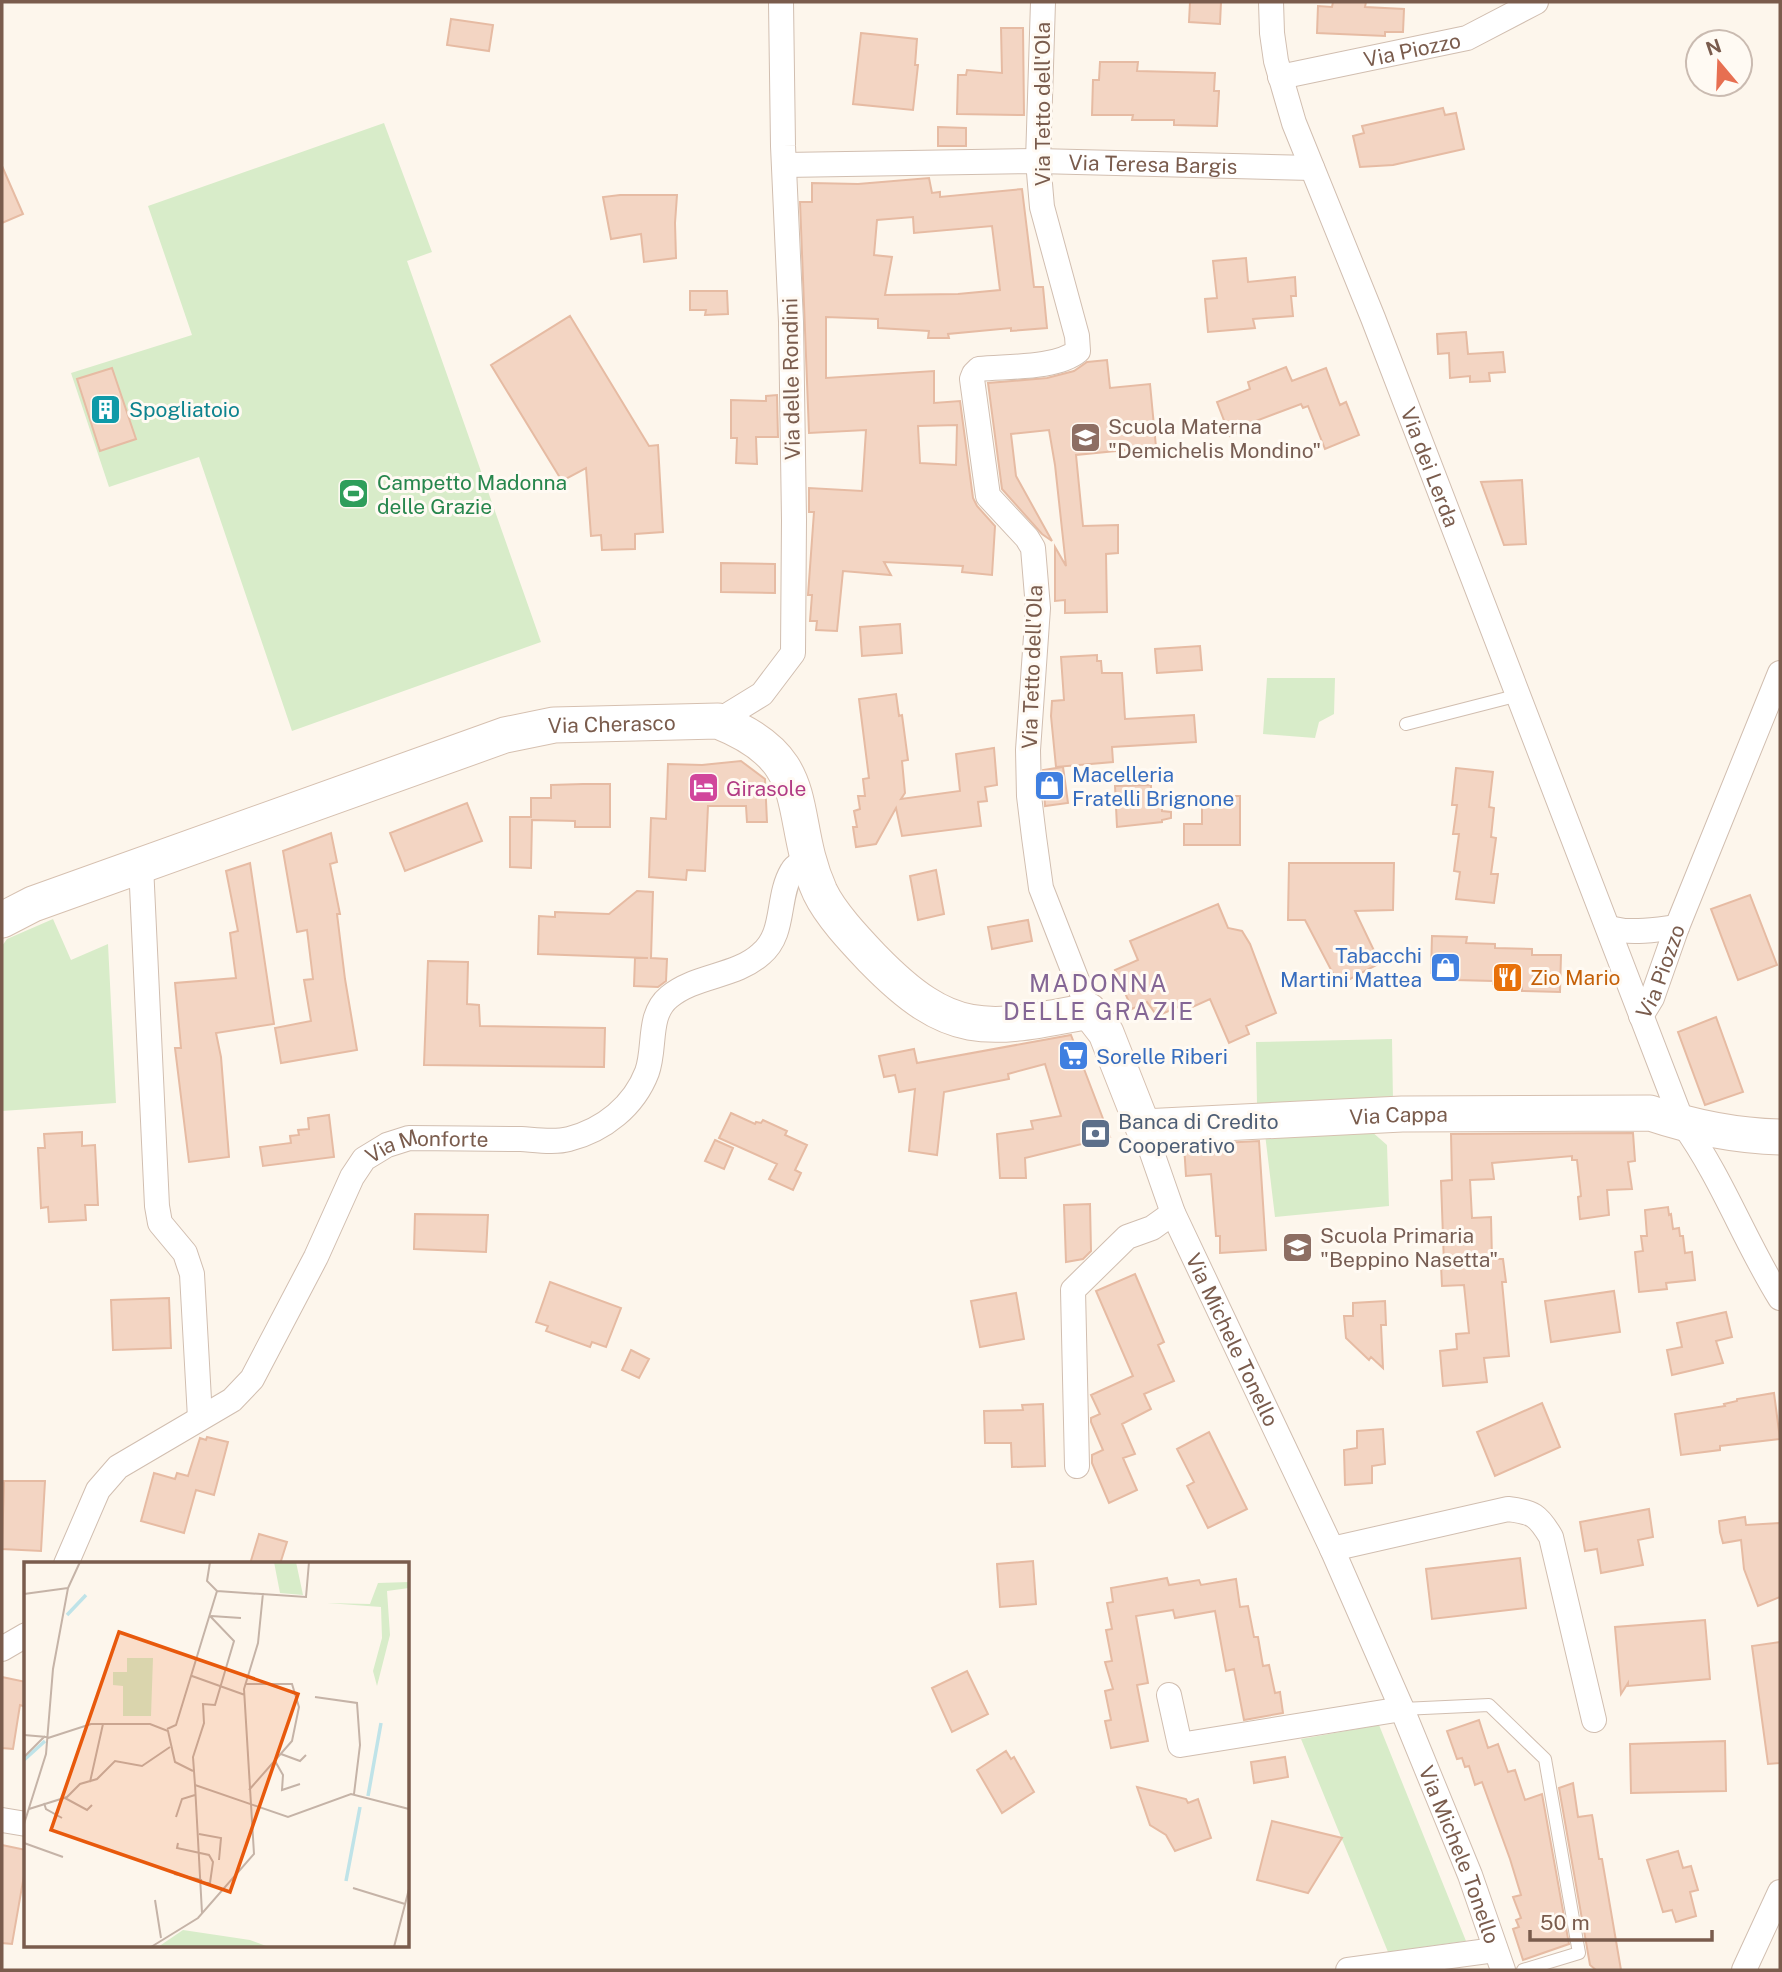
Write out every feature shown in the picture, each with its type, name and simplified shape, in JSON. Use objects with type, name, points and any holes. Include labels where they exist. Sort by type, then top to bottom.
[{"type":"street","name":"Via delle Rondini","points":[[718,721],[762,694],[793,653],[791,322],[781,2]]},
{"type":"street","name":"Via Tetto dell'Ola","points":[[1043,2],[1038,162],[1042,208],[1078,351],[1070,358],[1055,362],[979,369],[972,379],[988,496],[1033,548],[1038,608],[1028,750],[1031,810],[1041,888],[1089,1011]]},
{"type":"street","name":"Via dei Lerda","points":[[1271,2],[1272,33],[1280,77],[1294,123],[1373,318],[1641,1016]]},
{"type":"street","name":"Via Piozzo","points":[[1280,77],[1467,38],[1536,2]]},
{"type":"street","name":"Via Teresa Bargis","points":[[784,165],[1038,162],[1312,168]]},
{"type":"street","name":"Via Piozzo","points":[[1780,673],[1677,927],[1652,998],[1641,1016],[1683,1124],[1710,1168],[1780,1298]]},
{"type":"street","name":"Via Cherasco","points":[[2,920],[33,904],[505,735],[554,725],[718,721],[742,730],[762,744],[783,766],[796,794],[808,858],[821,895],[855,940],[898,984],[927,1006],[956,1020],[987,1025],[1028,1023],[1089,1011]]},
{"type":"street","name":"Via Monforte","points":[[67,1562],[98,1490],[118,1467],[232,1400],[252,1379],[316,1257],[352,1177],[364,1159],[387,1145],[409,1138],[566,1140],[592,1131],[613,1118],[633,1098],[647,1072],[654,1023],[659,1008],[670,996],[736,969],[762,954],[778,932],[783,895],[792,869],[808,858]]},
{"type":"street","points":[[141,865],[157,1206],[160,1223],[185,1253],[192,1274],[200,1418]]},
{"type":"street","points":[[1609,928],[1623,932],[1642,932],[1677,927]]},
{"type":"street","points":[[1089,1011],[1106,1033],[1143,1127]]},
{"type":"street","name":"Via Cappa","points":[[1143,1127],[1402,1114],[1650,1113],[1683,1124],[1761,1137],[1780,1137]]},
{"type":"street","name":"Via Michele Tonello","points":[[1143,1127],[1173,1213],[1332,1549],[1402,1709],[1470,1875],[1499,1960]]},
{"type":"street","points":[[1077,1466],[1073,1290],[1127,1237],[1152,1228],[1173,1213]]},
{"type":"street","points":[[1332,1549],[1508,1509],[1528,1511],[1541,1520],[1551,1538],[1594,1720]]},
{"type":"street","points":[[1169,1695],[1180,1745],[1402,1709]]},
{"type":"street","points":[[2,1820],[24,1824]]},
{"type":"street","points":[[1744,1970],[1780,1892]]},
{"type":"street","points":[[1348,1970],[1499,1960]]},
{"type":"lane","points":[[1406,724],[1519,695]]},
{"type":"lane","points":[[1402,1709],[1489,1705],[1545,1759],[1578,1952],[1523,1970]]},
{"type":"green space","name":"Campetto Madonna delle Grazie","points":[[384,123],[432,252],[407,261],[541,642],[292,731],[199,457],[109,487],[71,373],[192,335],[148,206]]},
{"type":"green space","points":[[1267,678],[1335,678],[1334,714],[1319,722],[1315,738],[1263,734]]},
{"type":"green space","points":[[53,919],[71,960],[108,944],[116,1103],[2,1111],[2,946],[7,939]]},
{"type":"green space","points":[[1392,1039],[1393,1102],[1257,1105],[1256,1042]]},
{"type":"green space","points":[[1363,1124],[1387,1145],[1389,1206],[1275,1217],[1265,1134]]},
{"type":"green space","points":[[1379,1725],[1466,1941],[1388,1952],[1301,1739]]},
{"type":"building","points":[[1190,2],[1221,2],[1220,24],[1189,22]]},
{"type":"building","points":[[1333,2],[1366,2],[1365,7],[1404,9],[1403,32],[1385,32],[1385,36],[1317,33],[1318,6],[1332,7]]},
{"type":"building","points":[[451,19],[493,25],[489,51],[447,45]]},
{"type":"building","points":[[1001,28],[1023,28],[1024,115],[957,114],[958,75],[966,75],[967,70],[1002,73]]},
{"type":"building","points":[[861,33],[917,39],[915,65],[918,65],[913,110],[853,104]]},
{"type":"building","points":[[1100,62],[1138,62],[1137,71],[1215,73],[1214,91],[1219,91],[1217,126],[1174,125],[1174,120],[1132,120],[1133,115],[1092,115],[1093,80],[1099,80]]},
{"type":"building","points":[[1443,108],[1445,115],[1456,113],[1464,149],[1393,165],[1360,167],[1353,136],[1364,133],[1362,126]]},
{"type":"building","points":[[938,127],[966,128],[966,146],[938,146]]},
{"type":"building","points":[[2,166],[23,214],[2,223]]},
{"type":"building","points":[[929,178],[932,193],[940,192],[940,197],[1022,189],[1034,287],[1043,287],[1047,328],[1011,331],[1011,328],[948,334],[949,338],[928,338],[929,331],[878,328],[878,319],[826,317],[826,378],[934,371],[934,403],[960,401],[973,498],[995,526],[992,575],[962,572],[963,566],[884,562],[891,575],[843,571],[837,631],[816,630],[817,621],[810,621],[812,595],[808,595],[814,512],[809,512],[809,488],[862,491],[866,430],[809,433],[800,202],[812,202],[812,183],[858,184]],"holes":[[[913,217],[914,233],[992,226],[1000,290],[958,294],[885,295],[892,257],[874,255],[877,220]],[[957,425],[956,465],[920,463],[918,426]]]},
{"type":"building","points":[[677,195],[676,258],[644,262],[641,234],[611,239],[603,197]]},
{"type":"building","points":[[1246,258],[1248,282],[1295,277],[1296,296],[1291,296],[1293,316],[1253,319],[1255,328],[1208,332],[1205,299],[1217,298],[1213,261]]},
{"type":"building","points":[[690,291],[727,291],[728,314],[705,315],[706,310],[690,310]]},
{"type":"building","points":[[570,316],[649,446],[658,445],[663,532],[635,534],[635,549],[602,550],[601,535],[591,536],[586,468],[562,481],[491,365]]},
{"type":"building","points":[[1466,332],[1468,354],[1503,352],[1505,372],[1489,373],[1490,381],[1470,382],[1470,376],[1450,378],[1449,353],[1438,354],[1437,334]]},
{"type":"building","points":[[1107,360],[1110,388],[1150,384],[1156,447],[1076,455],[1083,526],[1118,525],[1118,553],[1106,554],[1107,612],[1065,613],[1065,600],[1055,601],[1055,547],[1066,566],[1049,430],[1011,434],[1016,476],[1052,541],[1042,534],[1002,489],[988,383],[1047,378],[1074,371],[1087,362]]},
{"type":"building","points":[[1286,367],[1292,381],[1326,368],[1340,405],[1346,402],[1359,435],[1325,449],[1308,406],[1303,408],[1301,404],[1253,422],[1254,426],[1230,436],[1217,402],[1250,389],[1248,382]]},
{"type":"building","name":"Spogliatoio","points":[[112,368],[136,439],[100,451],[77,379]]},
{"type":"building","points":[[777,395],[778,437],[756,437],[757,464],[736,463],[737,438],[731,438],[731,400],[766,401],[766,396]]},
{"type":"building","points":[[1522,480],[1526,544],[1504,545],[1481,482]]},
{"type":"building","points":[[721,563],[775,564],[775,593],[721,592]]},
{"type":"building","points":[[900,624],[902,653],[862,656],[860,627]]},
{"type":"building","points":[[1200,646],[1202,670],[1157,673],[1155,649]]},
{"type":"building","points":[[1097,655],[1097,661],[1101,661],[1102,673],[1122,673],[1125,719],[1194,715],[1196,742],[1112,747],[1113,762],[1056,767],[1051,716],[1052,701],[1064,700],[1061,657]]},
{"type":"building","points":[[896,694],[899,716],[902,715],[908,760],[902,761],[905,793],[901,799],[960,791],[956,754],[994,748],[997,785],[985,787],[987,801],[978,802],[981,826],[902,836],[896,808],[876,844],[856,847],[853,827],[857,827],[854,811],[860,809],[858,796],[865,796],[863,779],[869,778],[859,699]]},
{"type":"building","points":[[741,761],[765,779],[767,822],[747,822],[746,806],[708,806],[705,871],[687,870],[686,880],[649,877],[651,818],[666,819],[668,764],[702,765]]},
{"type":"building","points":[[1063,767],[1068,803],[1045,806],[1043,770]]},
{"type":"building","points":[[1456,768],[1493,772],[1489,807],[1494,808],[1491,837],[1496,838],[1491,874],[1498,874],[1494,903],[1456,899],[1460,872],[1454,871],[1459,834],[1453,834],[1457,805],[1452,805]]},
{"type":"building","points":[[610,784],[610,827],[575,827],[575,821],[532,820],[531,868],[510,867],[510,817],[531,817],[531,798],[551,798],[551,785]]},
{"type":"building","points":[[1151,785],[1151,797],[1162,796],[1162,811],[1171,812],[1171,818],[1162,822],[1117,827],[1115,786]]},
{"type":"building","points":[[1202,796],[1240,796],[1240,845],[1184,845],[1184,824],[1202,824]]},
{"type":"building","points":[[467,803],[482,841],[405,871],[390,833]]},
{"type":"building","points":[[331,833],[337,862],[330,864],[340,914],[337,914],[345,979],[357,1050],[281,1063],[275,1028],[311,1021],[304,980],[313,979],[307,930],[297,932],[283,851]]},
{"type":"building","points":[[250,863],[274,1024],[216,1033],[221,1057],[229,1157],[189,1162],[175,1048],[181,1048],[175,983],[236,978],[230,933],[238,931],[226,871]]},
{"type":"building","points":[[1289,863],[1394,863],[1393,910],[1355,911],[1380,963],[1339,985],[1305,920],[1288,920]]},
{"type":"building","points":[[936,870],[944,914],[918,920],[910,876]]},
{"type":"building","points":[[637,891],[653,892],[651,958],[667,959],[666,981],[658,987],[634,986],[635,958],[648,958],[538,954],[539,916],[555,917],[555,912],[609,914]]},
{"type":"building","points":[[1750,895],[1777,965],[1738,980],[1711,909]]},
{"type":"building","points":[[1218,904],[1228,928],[1242,931],[1250,944],[1276,1013],[1246,1026],[1249,1034],[1229,1043],[1210,999],[1188,1009],[1185,1004],[1157,1016],[1147,1002],[1132,1009],[1115,970],[1138,960],[1130,941]]},
{"type":"building","points":[[1028,920],[1032,941],[992,949],[988,927]]},
{"type":"building","points":[[1432,936],[1467,937],[1466,943],[1495,944],[1495,948],[1532,949],[1532,955],[1561,955],[1560,992],[1522,991],[1522,985],[1456,980],[1456,973],[1431,973]]},
{"type":"building","points":[[428,961],[468,962],[467,1004],[479,1005],[480,1026],[605,1028],[604,1067],[424,1065]]},
{"type":"building","points":[[1716,1017],[1743,1092],[1705,1105],[1678,1032]]},
{"type":"building","points":[[1071,1035],[1110,1137],[1025,1158],[1026,1178],[1000,1178],[997,1134],[1033,1129],[1031,1121],[1061,1116],[1045,1064],[1008,1074],[1009,1079],[944,1092],[937,1155],[909,1151],[915,1089],[899,1092],[895,1075],[884,1077],[879,1056],[914,1049],[917,1063]]},
{"type":"building","points":[[731,1113],[755,1124],[763,1120],[787,1131],[785,1135],[807,1145],[795,1170],[801,1173],[793,1190],[769,1179],[777,1164],[719,1138]]},
{"type":"building","points":[[329,1115],[334,1157],[263,1166],[260,1147],[291,1143],[290,1136],[299,1135],[298,1130],[309,1129],[308,1118]]},
{"type":"building","points":[[82,1132],[82,1146],[95,1145],[98,1205],[85,1205],[86,1220],[49,1222],[48,1207],[41,1208],[38,1148],[45,1148],[44,1134]]},
{"type":"building","points":[[1633,1133],[1635,1161],[1628,1162],[1632,1189],[1607,1190],[1609,1215],[1580,1219],[1578,1197],[1581,1196],[1577,1160],[1572,1160],[1572,1156],[1492,1163],[1494,1179],[1470,1180],[1472,1218],[1491,1217],[1492,1259],[1503,1259],[1506,1282],[1502,1282],[1509,1356],[1484,1358],[1487,1382],[1443,1386],[1440,1351],[1457,1349],[1456,1334],[1469,1333],[1464,1285],[1442,1286],[1441,1265],[1444,1264],[1441,1181],[1452,1180],[1451,1134]]},
{"type":"building","points":[[715,1140],[733,1148],[724,1169],[705,1161]]},
{"type":"building","points":[[1259,1141],[1266,1250],[1220,1253],[1211,1174],[1186,1176],[1184,1145]]},
{"type":"building","points":[[1090,1204],[1091,1251],[1083,1259],[1066,1262],[1064,1205]]},
{"type":"building","points":[[1668,1207],[1673,1229],[1679,1228],[1680,1236],[1683,1236],[1685,1253],[1692,1252],[1695,1280],[1666,1283],[1667,1289],[1639,1292],[1635,1252],[1643,1251],[1641,1236],[1647,1236],[1645,1210]]},
{"type":"building","points":[[415,1214],[488,1215],[486,1252],[414,1249]]},
{"type":"building","points":[[1135,1274],[1164,1342],[1158,1345],[1174,1381],[1144,1394],[1151,1409],[1122,1424],[1135,1454],[1123,1458],[1137,1490],[1109,1503],[1092,1463],[1092,1455],[1103,1450],[1091,1422],[1091,1418],[1100,1414],[1091,1395],[1133,1376],[1096,1291]]},
{"type":"building","points":[[550,1282],[621,1308],[606,1347],[592,1342],[590,1347],[546,1331],[548,1326],[536,1322]]},
{"type":"building","points":[[1614,1291],[1620,1332],[1551,1342],[1545,1301]]},
{"type":"building","points":[[1016,1293],[1024,1339],[980,1347],[971,1301]]},
{"type":"building","points":[[169,1298],[171,1348],[113,1350],[111,1300]]},
{"type":"building","points":[[1385,1301],[1386,1325],[1381,1325],[1383,1368],[1371,1357],[1369,1360],[1346,1338],[1344,1316],[1353,1316],[1353,1303]]},
{"type":"building","points":[[1726,1312],[1732,1337],[1716,1341],[1723,1363],[1672,1375],[1667,1350],[1682,1347],[1677,1323]]},
{"type":"building","points":[[631,1350],[649,1359],[639,1378],[622,1370]]},
{"type":"building","points":[[1774,1393],[1780,1439],[1720,1446],[1720,1450],[1681,1455],[1675,1414],[1725,1406],[1724,1404],[1737,1399]]},
{"type":"building","points":[[1542,1403],[1560,1447],[1495,1476],[1477,1432]]},
{"type":"building","points":[[1043,1404],[1045,1466],[1012,1467],[1011,1443],[985,1443],[984,1411],[1023,1410],[1022,1405]]},
{"type":"building","points":[[1383,1429],[1385,1464],[1372,1466],[1372,1483],[1345,1485],[1344,1450],[1357,1448],[1357,1431]]},
{"type":"building","points":[[1209,1432],[1247,1509],[1208,1528],[1187,1486],[1194,1482],[1177,1449]]},
{"type":"building","points":[[207,1437],[228,1442],[214,1495],[196,1490],[184,1533],[141,1521],[154,1473],[175,1479],[177,1473],[188,1476],[200,1438],[206,1440]]},
{"type":"building","points":[[4,1481],[45,1481],[41,1551],[2,1549]]},
{"type":"building","points":[[1649,1509],[1653,1537],[1638,1540],[1643,1565],[1601,1573],[1597,1549],[1585,1551],[1580,1522]]},
{"type":"building","points":[[1745,1517],[1746,1525],[1780,1523],[1780,1597],[1758,1606],[1744,1569],[1741,1540],[1723,1543],[1720,1532],[1719,1521]]},
{"type":"building","points":[[259,1534],[287,1542],[281,1562],[251,1562]]},
{"type":"building","points":[[1520,1558],[1526,1608],[1432,1619],[1426,1569]]},
{"type":"building","points":[[1033,1561],[1036,1604],[1000,1607],[997,1564]]},
{"type":"building","points":[[1167,1578],[1169,1585],[1199,1580],[1201,1585],[1236,1579],[1240,1607],[1248,1606],[1254,1637],[1258,1637],[1263,1666],[1269,1665],[1275,1693],[1280,1692],[1283,1713],[1244,1720],[1234,1669],[1226,1671],[1215,1611],[1175,1618],[1173,1610],[1136,1616],[1148,1683],[1137,1685],[1148,1741],[1111,1748],[1105,1721],[1111,1720],[1105,1691],[1113,1689],[1105,1662],[1112,1661],[1106,1630],[1112,1629],[1107,1603],[1113,1602],[1111,1588]]},
{"type":"building","points":[[1705,1620],[1710,1679],[1628,1686],[1628,1683],[1621,1694],[1615,1627]]},
{"type":"building","points":[[1780,1642],[1780,1763],[1768,1764],[1752,1646]]},
{"type":"building","points":[[967,1671],[988,1714],[952,1732],[932,1688]]},
{"type":"building","points":[[2,1677],[24,1682],[24,1706],[20,1705],[13,1749],[2,1748]]},
{"type":"building","points":[[1479,1720],[1488,1748],[1498,1744],[1508,1772],[1515,1770],[1525,1800],[1542,1794],[1569,1944],[1523,1960],[1513,1929],[1519,1927],[1516,1920],[1521,1918],[1513,1897],[1521,1895],[1510,1859],[1482,1782],[1475,1785],[1469,1766],[1465,1767],[1462,1758],[1457,1759],[1447,1731]]},
{"type":"building","points":[[1725,1741],[1726,1791],[1631,1793],[1630,1744]]},
{"type":"building","points":[[1006,1751],[1011,1759],[1014,1757],[1034,1792],[1002,1813],[977,1770]]},
{"type":"building","points":[[1285,1757],[1288,1777],[1254,1783],[1251,1762]]},
{"type":"building","points":[[1573,1783],[1578,1817],[1592,1815],[1621,1970],[1596,1970],[1590,1965],[1559,1788]]},
{"type":"building","points":[[1137,1787],[1186,1799],[1188,1803],[1198,1799],[1211,1838],[1175,1851],[1166,1835],[1150,1825]]},
{"type":"building","points":[[1272,1821],[1342,1838],[1308,1893],[1257,1880]]},
{"type":"building","points":[[2,1845],[24,1850],[24,1875],[12,1944],[2,1943]]},
{"type":"building","points":[[1678,1851],[1683,1868],[1691,1866],[1698,1890],[1690,1892],[1696,1916],[1676,1922],[1672,1910],[1663,1912],[1647,1860]]},
{"type":"place","name":"Spogliatoio","points":[[106,409]]},
{"type":"place","name":"Scuola Materna \"Demichelis Mondino\"","points":[[1085,438]]},
{"type":"place","name":"Campetto Madonna delle Grazie","points":[[354,494]]},
{"type":"place","name":"Macelleria Fratelli Brignone","points":[[1049,786]]},
{"type":"place","name":"Girasole","points":[[703,788]]},
{"type":"place","name":"Tabacchi Martini Mattea","points":[[1445,967]]},
{"type":"place","name":"Zio Mario","points":[[1507,977]]},
{"type":"place","name":"Sorelle Riberi","points":[[1073,1056]]},
{"type":"place","name":"Banca di Credito Cooperativo","points":[[1095,1133]]},
{"type":"place","name":"Scuola Primaria \"Beppino Nasetta\"","points":[[1297,1247]]},
{"type":"district","name":"MADONNA DELLE GRAZIE","points":[[1099,997]]}]
